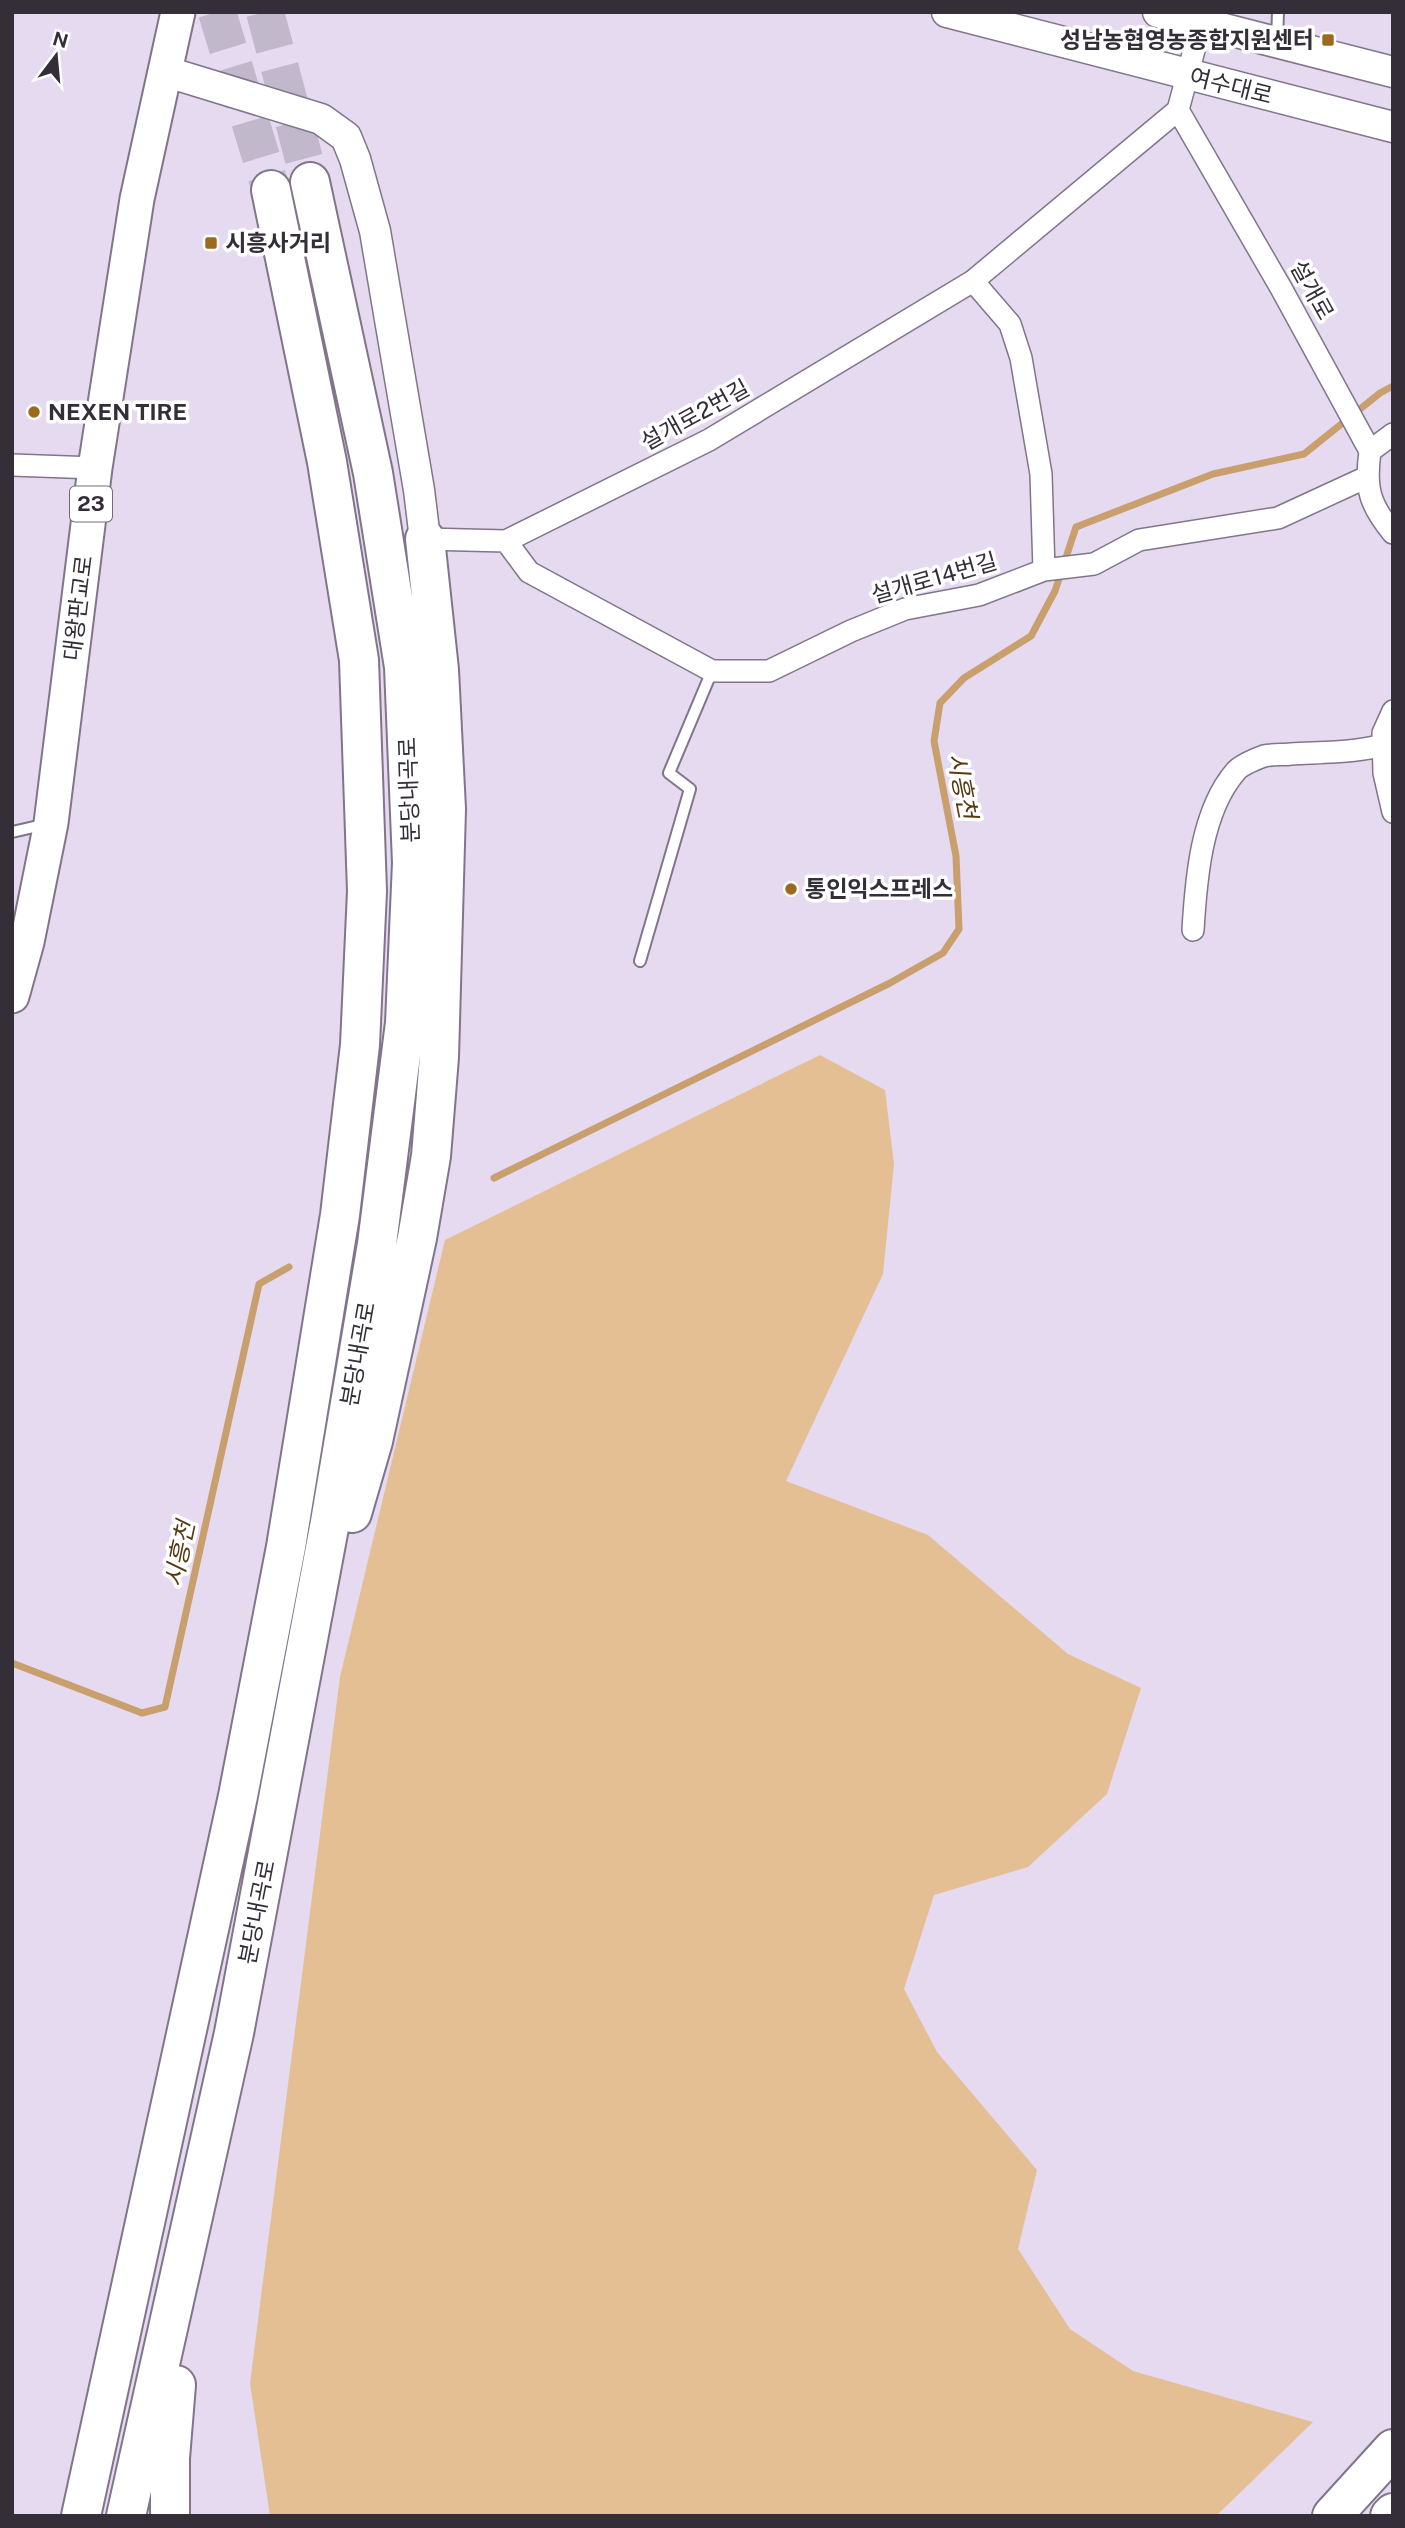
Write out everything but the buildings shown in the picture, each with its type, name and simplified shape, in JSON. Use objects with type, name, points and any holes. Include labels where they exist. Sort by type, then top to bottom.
[{"type":"highway","name":"분당내곡로","points":[[126,2516],[234,2033],[319,1581],[377,1244],[405,1023],[412,863],[404,667],[373,473],[310,182]]},
{"type":"highway","name":"분당내곡로","points":[[81,2516],[238,1796],[281,1573],[340,1215],[360,1045],[367,891],[359,660],[327,463],[271,190]]},
{"type":"highway","points":[[319,1581],[356,1506],[417,1238],[431,1156],[439,1057],[446,809],[439,670],[425,539]]},
{"type":"highway","points":[[170,2516],[170,2458],[186,2246]]},
{"type":"highway","points":[[1332,2516],[1393,2449]]},
{"type":"main road","name":"대왕판교로","points":[[12,996],[27,942],[51,823],[95,468],[137,199],[178,12]]},
{"type":"main road","name":"여수대로","points":[[947,12],[1393,127]]},
{"type":"main road","points":[[1158,12],[1393,72]]},
{"type":"main road","points":[[164,71],[321,119],[346,137],[355,159],[375,231],[425,539]]},
{"type":"street","points":[[1178,110],[1201,24]]},
{"type":"street","name":"설개로2번길","points":[[425,539],[506,541],[709,440],[974,281],[1178,110]]},
{"type":"street","name":"설개로","points":[[1178,110],[1281,288],[1370,451]]},
{"type":"street","points":[[974,281],[1010,324],[1021,358],[1041,474],[1045,570]]},
{"type":"street","points":[[1393,434],[1370,451],[1367,477],[1374,510],[1393,533]]},
{"type":"street","points":[[12,465],[95,468]]},
{"type":"street","name":"설개로14번길","points":[[506,541],[529,572],[712,671],[769,671],[905,609],[979,595],[1045,570],[1094,564],[1139,540],[1278,518],[1367,477]]},
{"type":"street","points":[[1393,711],[1383,733],[1388,744],[1384,773],[1393,812]]},
{"type":"street","points":[[1193,930],[1195,885],[1207,826],[1237,769],[1265,756],[1388,744]]},
{"type":"lane","points":[[1277,43],[1278,12]]},
{"type":"lane","points":[[640,961],[690,789],[669,773],[712,671]]},
{"type":"lane","points":[[12,832],[51,823]]},
{"type":"shaded area","points":[[820,1055],[885,1090],[894,1164],[883,1274],[786,1481],[928,1535],[1068,1654],[1141,1688],[1107,1794],[1028,1867],[934,1895],[904,1989],[937,2052],[1037,2170],[1018,2249],[1070,2329],[1133,2371],[1313,2422],[1216,2516],[270,2516],[250,2383],[340,1677],[445,1240]]},
{"type":"waterway","name":"시흥천","points":[[494,1178],[890,983],[943,953],[959,929],[956,856],[934,741],[940,703],[964,678],[1031,636],[1055,591],[1076,527],[1213,474],[1304,454],[1380,393],[1393,386]]},
{"type":"waterway","name":"시흥천","points":[[12,1663],[142,1713],[165,1707],[259,1284],[289,1267]]},
{"type":"tunnel","points":[[217,12],[271,190]]},
{"type":"tunnel","points":[[265,12],[310,182]]},
{"type":"place","name":"성남농협영농종합지원센터","points":[[1328,40]]},
{"type":"place","name":"시흥사거리","points":[[211,243]]},
{"type":"place","name":"NEXEN TIRE","points":[[34,412]]},
{"type":"place","name":"통인익스프레스","points":[[791,889]]}]
